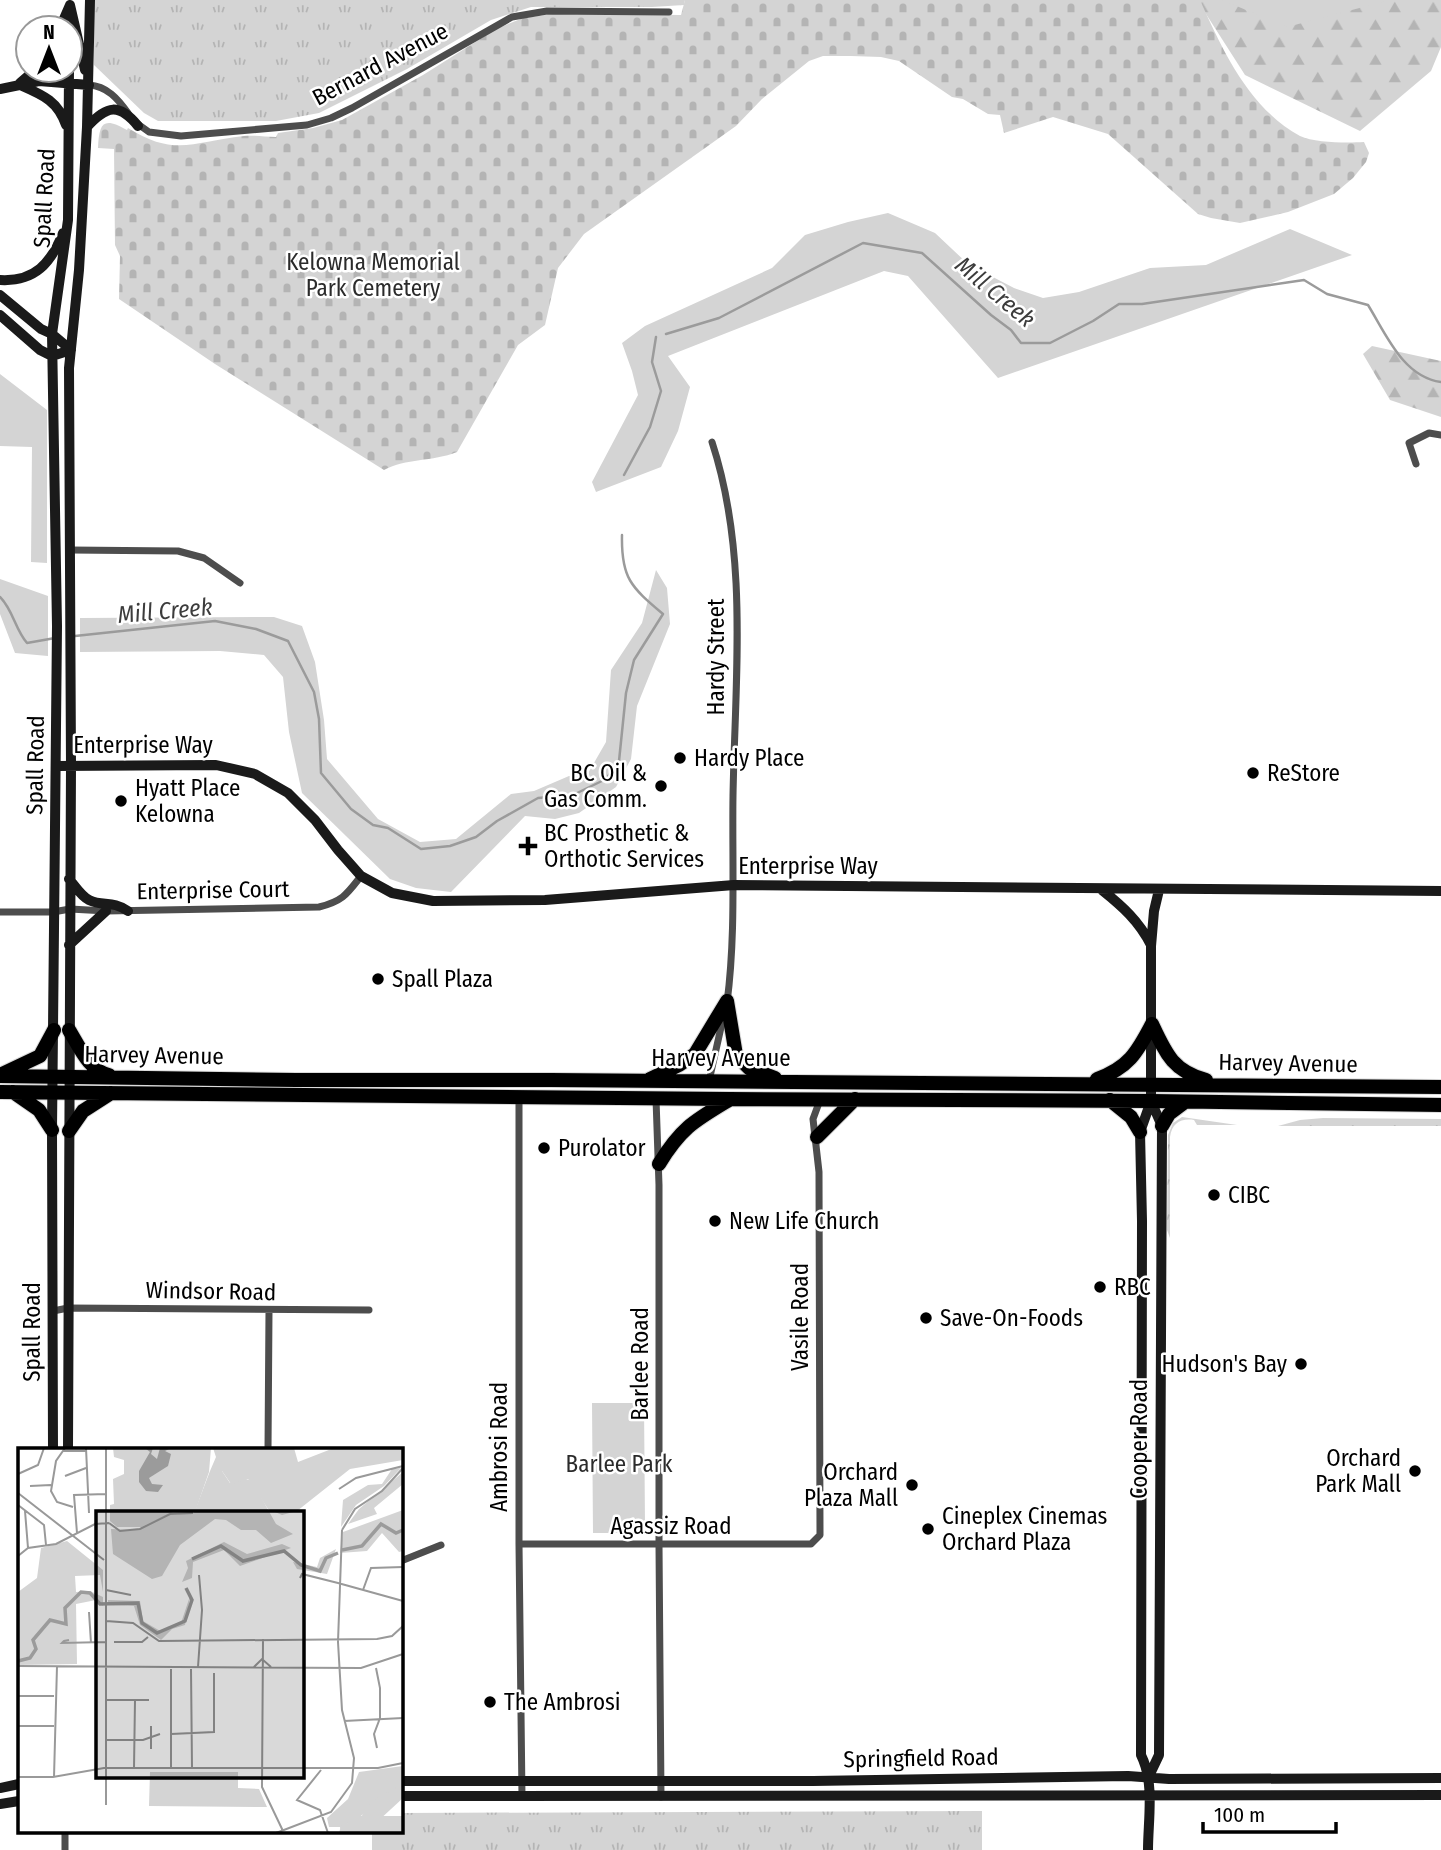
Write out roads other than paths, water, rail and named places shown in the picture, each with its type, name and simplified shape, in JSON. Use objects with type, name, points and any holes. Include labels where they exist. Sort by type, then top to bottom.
[{"type":"highway","points":[[646,1080],[679,1065],[695,1054],[727,1001]]},
{"type":"highway","points":[[727,1001],[736,1055],[749,1068],[783,1082]]},
{"type":"highway","points":[[1086,1083],[1111,1075],[1130,1062],[1152,1024]]},
{"type":"highway","points":[[1152,1024],[1171,1062],[1189,1076],[1228,1085]]},
{"type":"highway","points":[[0,1075],[40,1056],[54,1030]]},
{"type":"highway","points":[[69,1030],[88,1061],[100,1073],[118,1076]]},
{"type":"highway","name":"Harvey Avenue","points":[[0,1075],[296,1080],[646,1080],[1441,1087]]},
{"type":"highway","points":[[519,1096],[528,1087],[551,1080]]},
{"type":"highway","points":[[675,1098],[697,1091],[709,1082]]},
{"type":"highway","points":[[820,1099],[833,1090],[861,1083]]},
{"type":"highway","points":[[7,1092],[38,1110],[51,1130]]},
{"type":"highway","name":"Harvey Avenue","points":[[7,1092],[1441,1105]]},
{"type":"highway","points":[[69,1131],[83,1111],[111,1093]]},
{"type":"highway","points":[[659,1164],[674,1139],[689,1125],[729,1099]]},
{"type":"highway","points":[[817,1137],[855,1099]]},
{"type":"highway","points":[[1111,1100],[1131,1117],[1140,1132]]},
{"type":"highway","points":[[1162,1126],[1169,1114],[1185,1102]]},
{"type":"main road","points":[[89,85],[90,0]]},
{"type":"main road","points":[[70,2],[89,85]]},
{"type":"main road","points":[[0,89],[18,84],[51,99],[62,113],[69,132]]},
{"type":"main road","name":"Spall Road","points":[[52,1448],[51,1130],[57,626],[52,334],[68,220],[69,84]]},
{"type":"main road","points":[[79,84],[89,85]]},
{"type":"main road","name":"Spall Road","points":[[68,1448],[69,878],[72,765],[69,403],[89,85]]},
{"type":"main road","points":[[87,127],[106,111],[118,109],[127,113],[138,126]]},
{"type":"main road","points":[[0,280],[12,281],[29,277],[43,267],[68,220]]},
{"type":"main road","points":[[0,296],[71,350]]},
{"type":"main road","points":[[0,315],[40,350],[52,356],[71,350]]},
{"type":"main road","name":"Enterprise Way","points":[[56,766],[216,765],[255,774],[288,793],[315,820],[362,876],[392,893],[433,901],[545,900],[734,885],[1441,891]]},
{"type":"main road","points":[[69,878],[86,899],[117,903],[128,911]]},
{"type":"main road","points":[[1102,890],[1134,917],[1151,946]]},
{"type":"main road","name":"Cooper Road","points":[[1148,1850],[1148,1779],[1141,1755],[1140,1132],[1151,1101],[1151,946],[1159,890]]},
{"type":"main road","points":[[69,945],[106,911]]},
{"type":"main road","name":"Cooper Road","points":[[1148,1779],[1158,1755],[1162,1126],[1151,1101]]},
{"type":"main road","name":"Springfield Road","points":[[402,1781],[813,1781],[1128,1776],[1148,1779],[1441,1778]]},
{"type":"main road","points":[[0,1788],[18,1784]]},
{"type":"main road","name":"Springfield Road","points":[[402,1796],[1441,1795]]},
{"type":"main road","points":[[0,1804],[18,1801]]},
{"type":"street","name":"Bernard Avenue","points":[[138,126],[149,132],[181,136],[307,125],[352,108],[512,17],[547,11],[669,12]]},
{"type":"street","points":[[89,85],[116,97],[138,126]]},
{"type":"street","points":[[1416,464],[1409,443],[1429,433],[1441,435]]},
{"type":"street","name":"Hardy Street","points":[[709,1082],[727,1001],[734,885],[736,573],[728,497],[712,442]]},
{"type":"street","points":[[70,550],[178,551],[204,558],[240,583]]},
{"type":"street","name":"Enterprise Court","points":[[0,912],[319,907],[337,902],[362,876]]},
{"type":"street","name":"Ambrosi Road","points":[[519,1096],[522,1797]]},
{"type":"street","name":"Barlee Road","points":[[656,1099],[659,1164],[661,1797]]},
{"type":"street","name":"Vasile Road","points":[[820,1099],[813,1119],[819,1172],[820,1535]]},
{"type":"street","name":"Windsor Road","points":[[53,1311],[68,1308],[369,1310]]},
{"type":"street","points":[[268,1448],[269,1311]]},
{"type":"street","name":"Agassiz Road","points":[[519,1544],[811,1544],[820,1535]]},
{"type":"street","points":[[402,1561],[441,1545]]},
{"type":"street","points":[[65,1832],[65,1850]]},
{"type":"waterway","name":"Mill Creek","points":[[666,334],[719,318],[863,243],[922,253],[1011,330],[1021,343],[1050,343],[1119,304],[1142,304],[1304,280],[1327,294],[1368,305],[1389,341],[1406,363],[1416,372],[1441,382]]},
{"type":"waterway","name":"Mill Creek","points":[[624,475],[650,427],[661,391],[652,362],[656,337]]},
{"type":"waterway","name":"Mill Creek","points":[[75,636],[215,621],[256,629],[288,641],[314,692],[319,719],[321,773],[351,809],[373,825],[388,828],[421,849],[450,846],[476,837],[497,821],[538,798],[573,795],[606,779],[619,761],[626,693],[634,660],[663,614],[630,580],[623,562],[622,535]]},
{"type":"waterway","name":"Mill Creek","points":[[0,597],[27,643],[55,638]]},
{"type":"place","name":"Hardy Place","points":[[680,758]]},
{"type":"place","name":"ReStore","points":[[1253,773]]},
{"type":"place","name":"BC Oil & Gas Comm.","points":[[661,786]]},
{"type":"place","name":"Hyatt Place Kelowna","points":[[121,801]]},
{"type":"place","name":"BC Prosthetic & Orthotic Services","points":[[528,846]]},
{"type":"place","name":"Spall Plaza","points":[[378,979]]},
{"type":"place","name":"Purolator","points":[[544,1148]]},
{"type":"place","name":"CIBC","points":[[1214,1195]]},
{"type":"place","name":"New Life Church","points":[[715,1221]]},
{"type":"place","name":"RBC","points":[[1100,1287]]},
{"type":"place","name":"Save-On-Foods","points":[[926,1318]]},
{"type":"place","name":"Hudson's Bay","points":[[1301,1364]]},
{"type":"place","name":"Orchard Park Mall","points":[[1415,1471]]},
{"type":"place","name":"Orchard Plaza Mall","points":[[912,1485]]},
{"type":"place","name":"Cineplex Cinemas Orchard Plaza","points":[[928,1529]]},
{"type":"place","name":"The Ambrosi","points":[[490,1702]]},
{"type":"park label","name":"Kelowna Memorial Park Cemetery","points":[[373,275]]},
{"type":"park label","name":"Barlee Park","points":[[619,1464]]}]
